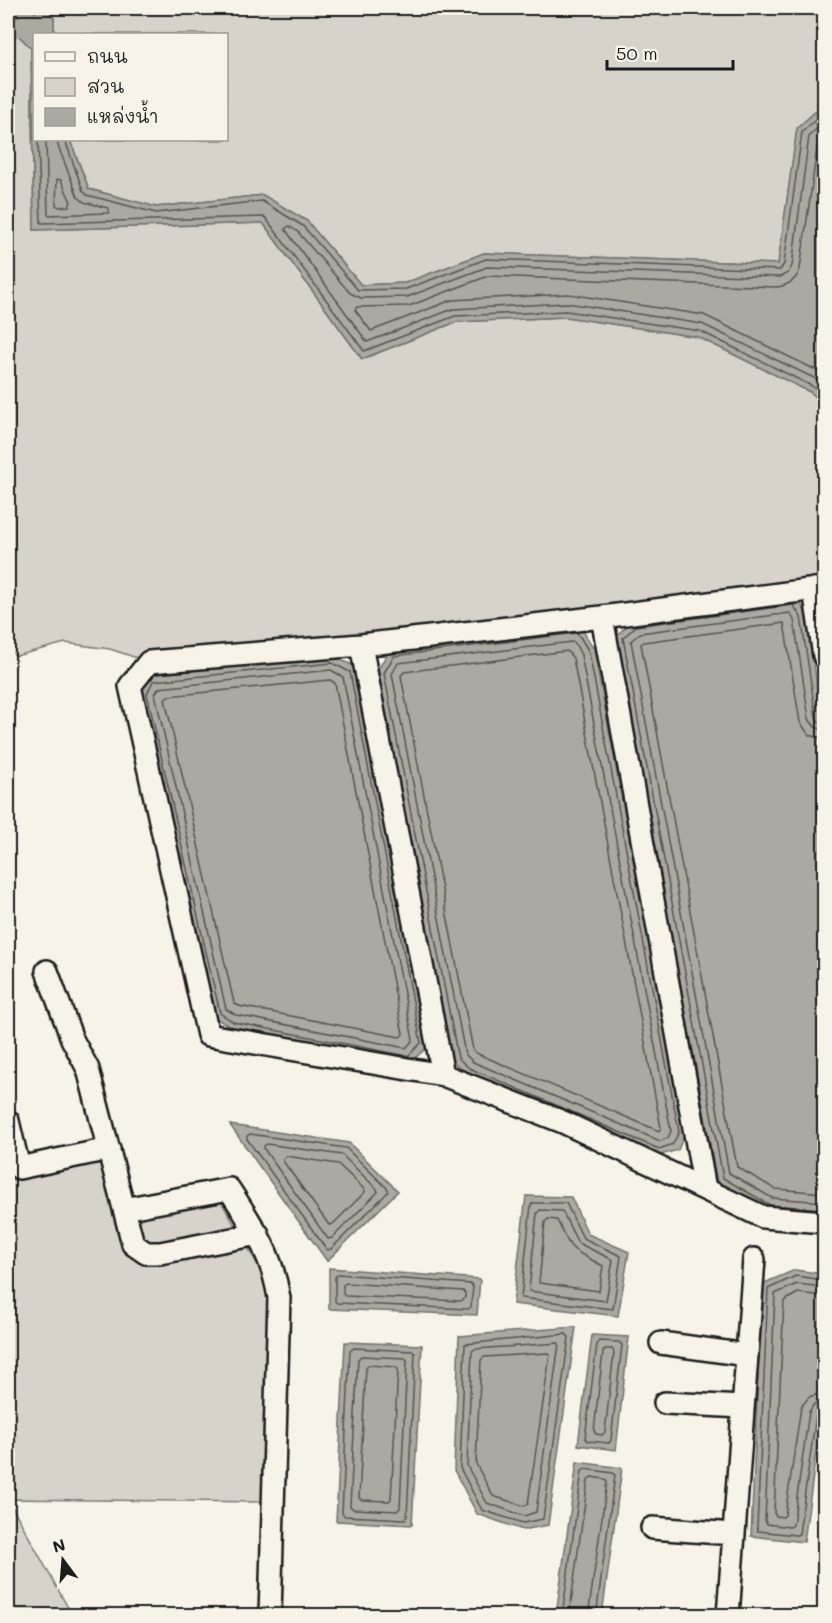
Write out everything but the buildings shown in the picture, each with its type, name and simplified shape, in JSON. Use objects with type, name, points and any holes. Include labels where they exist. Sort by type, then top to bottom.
[{"type":"street","points":[[825,656],[819,589],[362,645],[148,662],[130,686],[208,1035],[443,1075],[563,1122],[763,1217],[825,1222]]},
{"type":"street","points":[[602,617],[705,1189]]},
{"type":"street","points":[[362,645],[443,1075]]},
{"type":"street","points":[[47,971],[72,1039],[88,1069],[133,1244],[146,1253],[160,1252],[258,1234]]},
{"type":"street","points":[[8,1121],[19,1168],[109,1149]]},
{"type":"street","points":[[124,1209],[229,1189],[258,1234],[271,1261],[279,1298],[270,1616]]},
{"type":"street","points":[[728,1616],[754,1259]]},
{"type":"street","points":[[661,1343],[747,1355]]},
{"type":"street","points":[[665,1403],[743,1407]]},
{"type":"street","points":[[652,1528],[734,1534]]},
{"type":"green space","points":[[47,8],[824,8],[824,104],[797,129],[778,264],[484,253],[405,283],[361,285],[307,221],[263,195],[156,207],[89,189],[70,141],[228,141],[228,33],[54,33],[54,18]]},
{"type":"green space","points":[[8,25],[31,48],[34,230],[263,223],[362,359],[456,322],[566,317],[698,337],[810,392],[824,403],[824,588],[149,662],[110,649],[65,643],[16,656],[8,649]]},
{"type":"green space","points":[[111,1157],[129,1217],[218,1196],[274,1293],[274,1502],[8,1499],[8,1181]]},
{"type":"green space","points":[[8,1499],[72,1615],[8,1615]]},
{"type":"water","points":[[8,8],[47,8],[54,18],[54,33],[33,33],[33,141],[70,141],[89,189],[156,207],[263,195],[307,221],[361,285],[405,283],[484,253],[778,264],[797,128],[824,104],[824,403],[810,392],[698,337],[566,317],[456,322],[362,359],[263,223],[34,230],[31,48],[8,25]]},
{"type":"water","points":[[797,598],[807,614],[824,735],[824,1215],[768,1211],[717,1182],[616,636],[633,620]]},
{"type":"water","points":[[581,627],[594,650],[685,1133],[678,1150],[658,1156],[465,1073],[452,1061],[377,671],[389,651]]},
{"type":"water","points":[[334,657],[355,666],[428,1047],[410,1062],[230,1027],[214,1017],[140,693],[147,675]]},
{"type":"water","points":[[230,1125],[349,1143],[398,1191],[327,1261]]},
{"type":"water","points":[[526,1196],[571,1197],[588,1234],[629,1252],[618,1316],[513,1304]]},
{"type":"water","points":[[329,1268],[480,1279],[477,1315],[329,1309]]},
{"type":"water","points":[[795,1270],[824,1274],[824,1394],[804,1542],[751,1536],[762,1284]]},
{"type":"water","points":[[576,1327],[548,1525],[523,1530],[477,1514],[454,1470],[459,1336]]},
{"type":"water","points":[[592,1335],[629,1337],[616,1450],[578,1445]]},
{"type":"water","points":[[345,1342],[422,1345],[412,1525],[336,1521]]},
{"type":"water","points":[[577,1462],[622,1468],[602,1615],[556,1615]]},
{"type":"waterway","points":[[8,30],[36,22],[37,33]]}]
